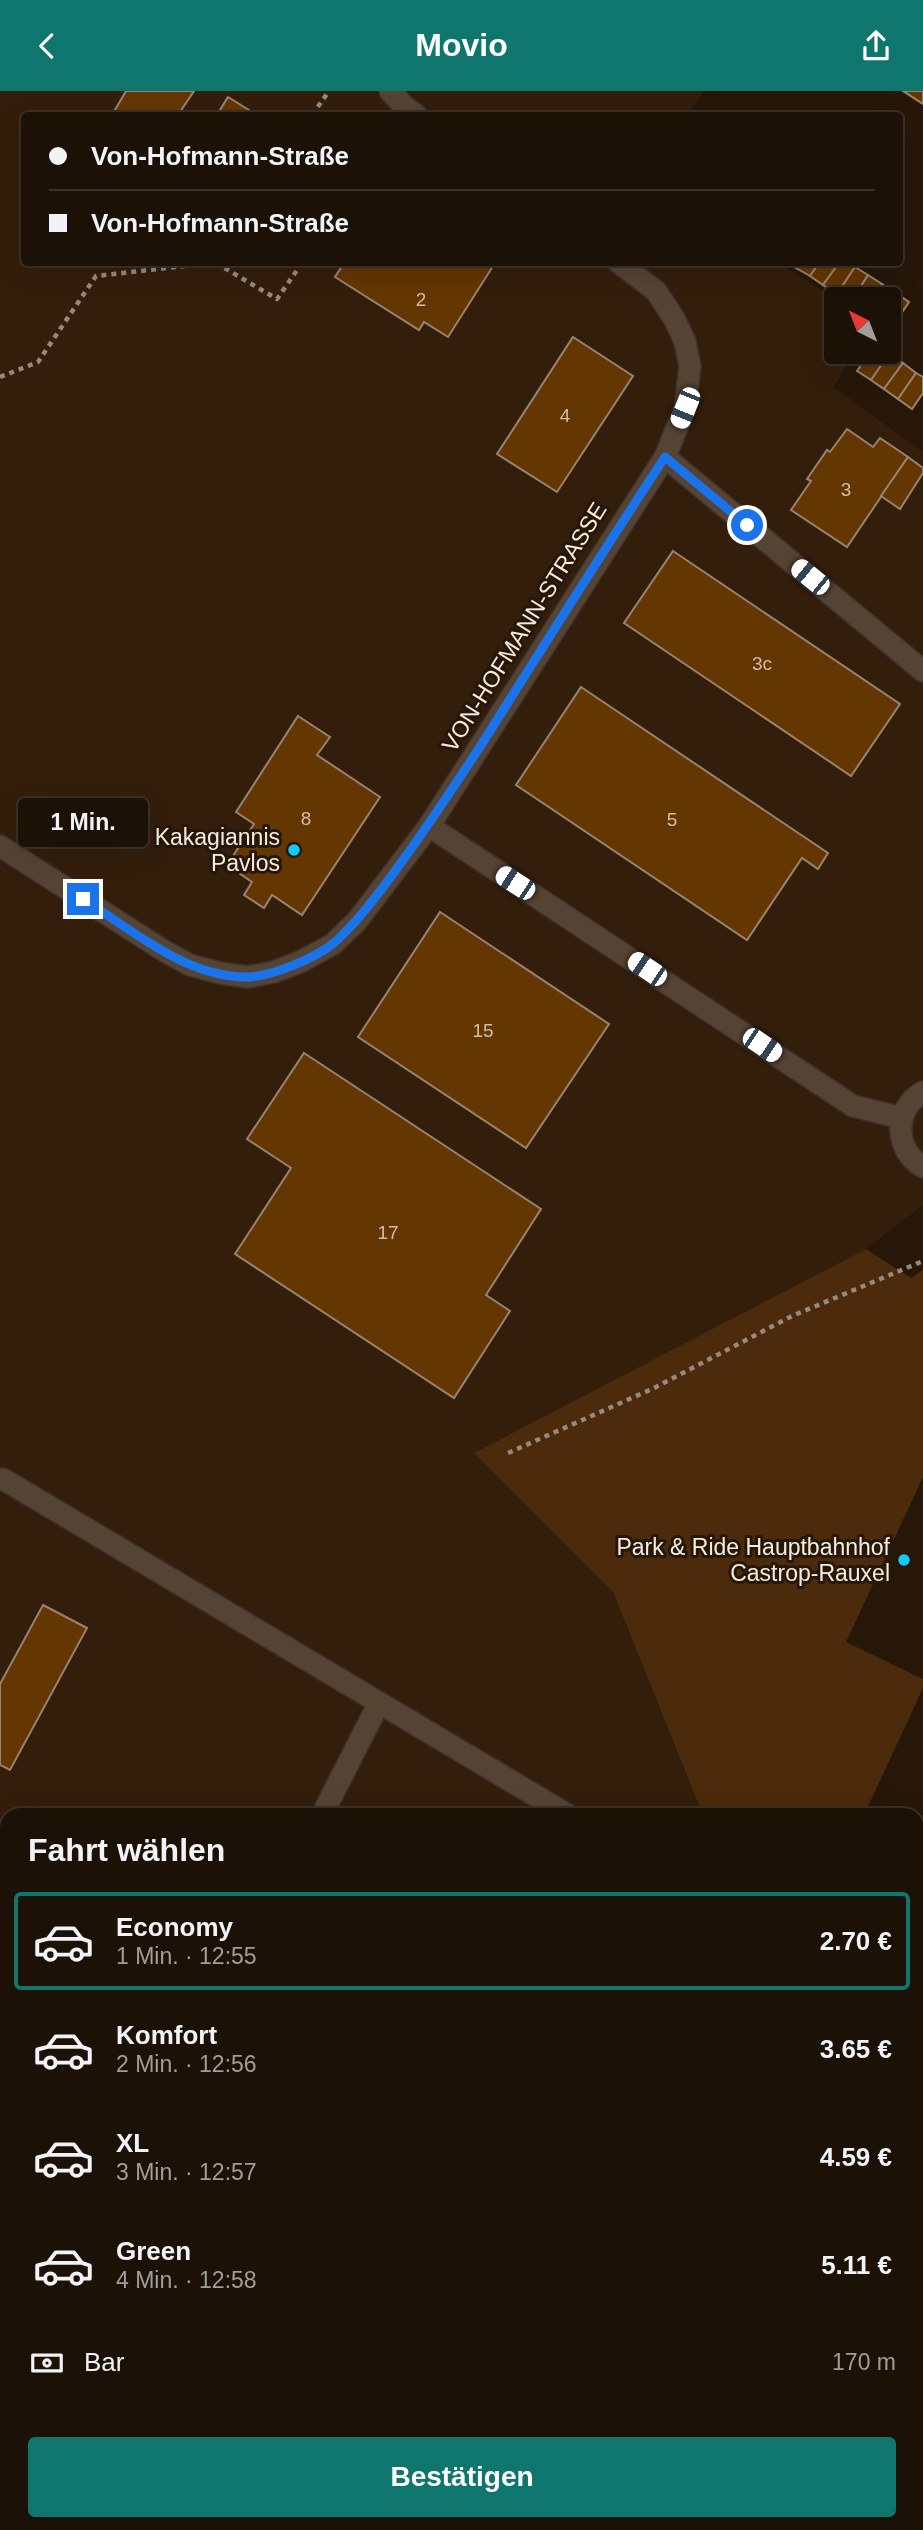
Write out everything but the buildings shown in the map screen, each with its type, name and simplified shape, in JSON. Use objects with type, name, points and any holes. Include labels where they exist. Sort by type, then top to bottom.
[{"type":"street","points":[[390,91],[412,112]]},
{"type":"street","name":"VON-HOFMANN-STRASSE","points":[[0,846],[190,965],[248,977],[274,972],[333,944],[356,921],[429,827],[665,457],[685,408],[690,366],[685,342],[675,320],[656,291],[623,266]]},
{"type":"street","points":[[665,457],[923,671]]},
{"type":"street","points":[[429,827],[853,1106],[902,1118]]},
{"type":"street","points":[[923,1092],[908,1104],[900,1131],[909,1156],[923,1167]]},
{"type":"street","points":[[1,1481],[556,1808]]},
{"type":"street","points":[[327,1808],[379,1703]]},
{"type":"path","points":[[315,112],[329,91]]},
{"type":"path","points":[[0,377],[38,362],[96,276],[184,266]]},
{"type":"path","points":[[221,266],[277,299],[300,266]]},
{"type":"path","points":[[508,1453],[652,1389],[792,1316],[923,1261]]},
{"type":"shaded area","points":[[0,91],[704,91],[689,112],[21,112],[21,266],[784,266],[824,291],[824,364],[848,364],[833,387],[923,452],[923,1205],[866,1249],[474,1453],[613,1592],[700,1808],[0,1808]]},
{"type":"shaded area","points":[[866,1249],[911,1278],[923,1270],[923,1477],[846,1642],[923,1679],[923,1688],[867,1808],[700,1808],[613,1592],[474,1453]]},
{"type":"place","name":"Kakagiannis Pavlos","points":[[294,850]]},
{"type":"place","name":"Park & Ride Hauptbahnhof Castrop-Rauxel","points":[[904,1560]]},
{"type":"route","points":[[83,899],[190,965],[220,973],[248,977],[274,972],[333,944],[356,921],[429,827],[665,457],[747,525]]}]
